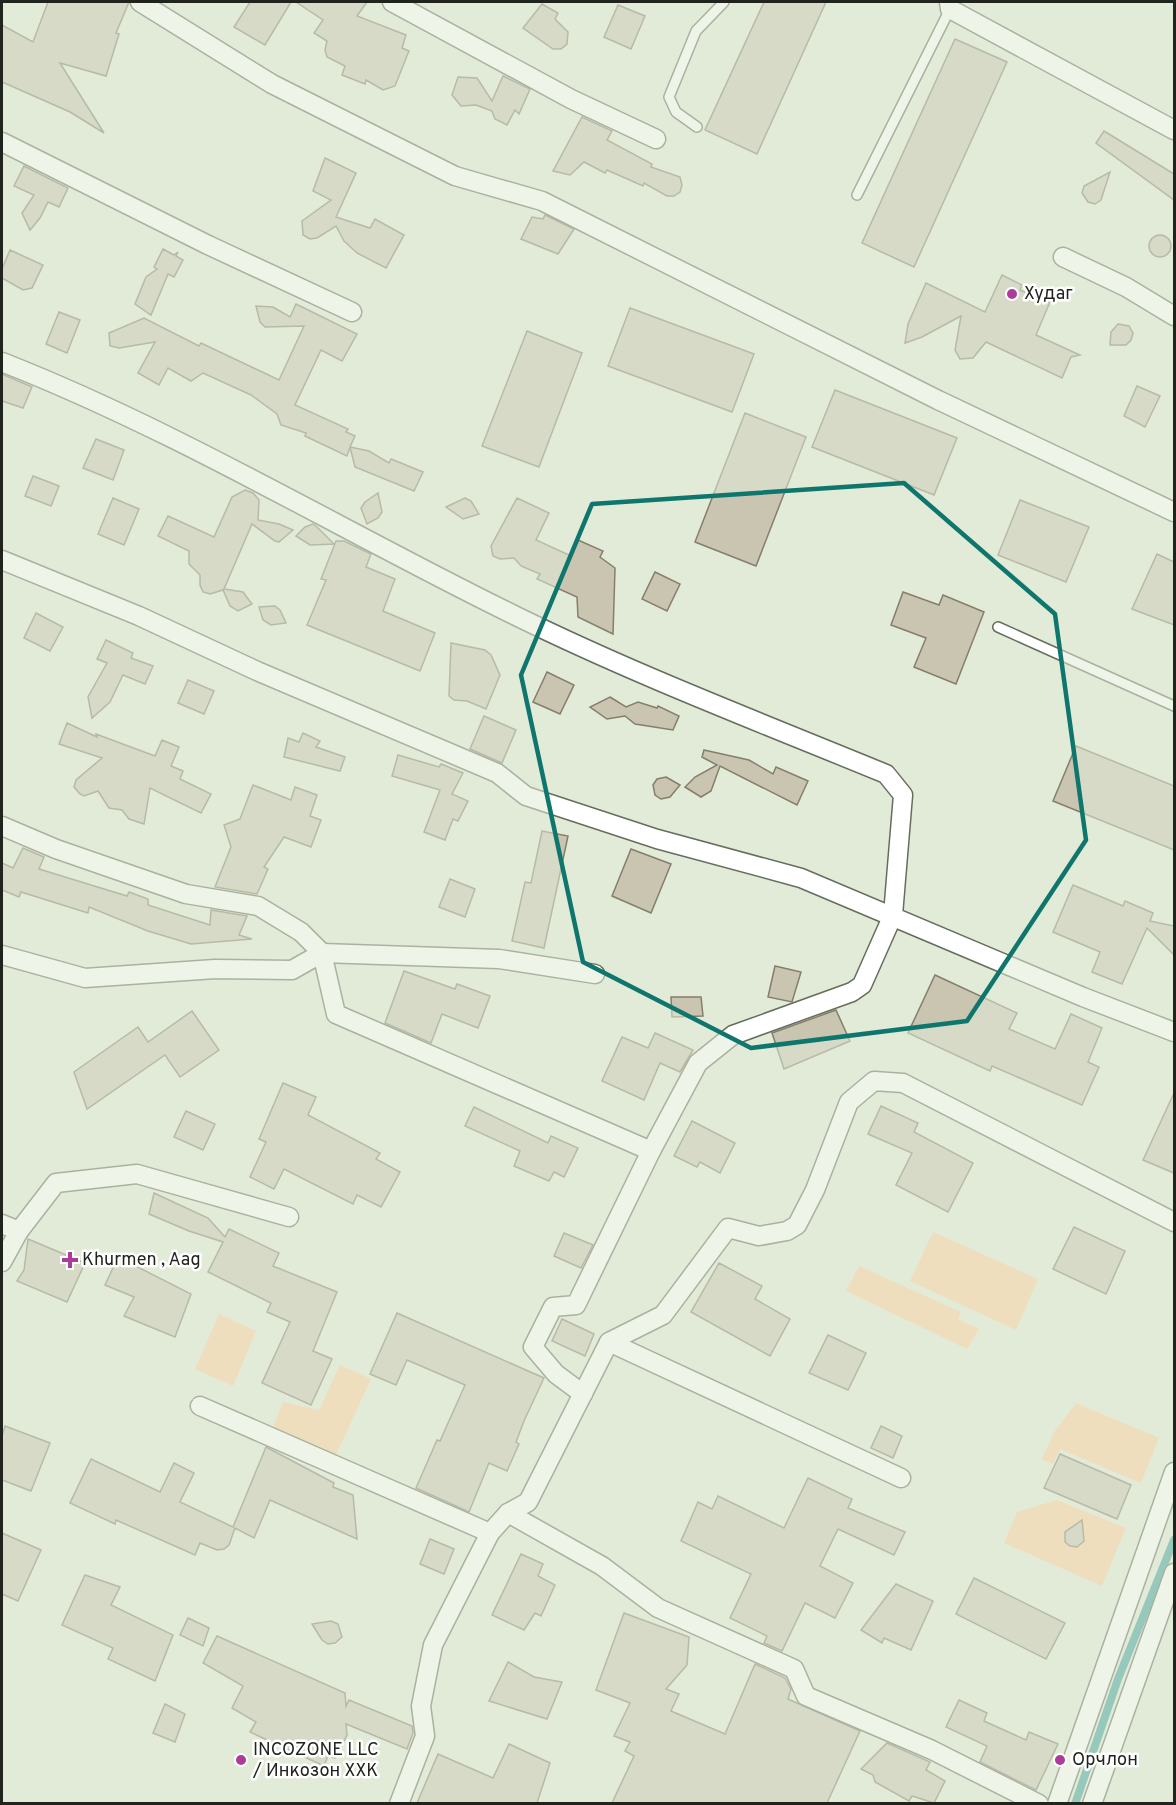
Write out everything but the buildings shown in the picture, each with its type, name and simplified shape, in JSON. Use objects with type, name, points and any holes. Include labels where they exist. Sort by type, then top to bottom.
[{"type":"street","points":[[140,2],[272,84],[455,176],[542,201],[938,400],[1026,439],[1174,512]]},
{"type":"street","points":[[392,2],[572,99],[656,139]]},
{"type":"street","points":[[950,5],[1174,130]]},
{"type":"street","points":[[2,142],[208,245],[352,312]]},
{"type":"street","points":[[1063,257],[1126,287],[1174,316]]},
{"type":"street","points":[[2,362],[80,393],[517,617],[704,700],[886,774],[903,795],[893,915],[862,985],[852,992],[733,1035],[698,1063],[651,1151],[576,1305],[553,1307],[533,1347],[556,1374],[583,1394]]},
{"type":"street","points":[[2,560],[138,616],[257,672],[497,773],[526,796],[657,839],[801,878],[893,915],[1083,998],[1174,1032]]},
{"type":"street","points":[[2,826],[56,849],[186,894],[258,906],[301,932],[321,953],[336,1014],[651,1151]]},
{"type":"street","points":[[2,955],[85,978],[214,969],[292,970],[321,953],[499,959],[595,974]]},
{"type":"street","points":[[399,1803],[424,1736],[421,1706],[433,1645],[490,1533],[508,1513],[528,1502],[609,1342],[663,1315],[728,1228],[759,1236],[787,1231],[797,1224],[815,1190],[849,1102],[874,1082],[903,1083],[1174,1222]]},
{"type":"street","points":[[2,1262],[19,1231],[56,1183],[137,1174],[289,1217]]},
{"type":"street","points":[[2,1224],[19,1231]]},
{"type":"street","points":[[609,1342],[901,1478]]},
{"type":"street","points":[[200,1406],[490,1533]]},
{"type":"street","points":[[1057,1803],[1174,1472]]},
{"type":"street","points":[[508,1513],[602,1566],[658,1608],[794,1669],[806,1696],[932,1750],[1039,1803]]},
{"type":"street","points":[[1092,1803],[1174,1574]]},
{"type":"lane","points":[[697,127],[676,112],[669,97],[696,31],[724,2]]},
{"type":"lane","points":[[857,195],[950,5]]},
{"type":"lane","points":[[998,627],[1174,706]]},
{"type":"highlighted area","points":[[904,483],[1055,614],[1086,840],[967,1021],[751,1048],[583,962],[521,675],[592,504]]},
{"type":"shaded area","points":[[933,1232],[1038,1279],[1016,1330],[910,1281]]},
{"type":"shaded area","points":[[859,1266],[961,1312],[958,1319],[979,1329],[967,1349],[846,1291]]},
{"type":"shaded area","points":[[219,1314],[256,1331],[233,1386],[195,1369]]},
{"type":"shaded area","points":[[340,1365],[371,1379],[335,1457],[273,1427],[283,1402],[319,1410]]},
{"type":"shaded area","points":[[1076,1403],[1159,1438],[1141,1483],[1060,1449],[1053,1464],[1042,1459],[1054,1432]]},
{"type":"shaded area","points":[[1057,1500],[1126,1528],[1102,1586],[1004,1543],[1017,1512]]},
{"type":"waterway","points":[[1075,1804],[1118,1679],[1174,1540]]},
{"type":"place","name":"Худаг","points":[[1012,294]]},
{"type":"place","name":"Khurmen , Aag","points":[[70,1260]]},
{"type":"place","name":"INCOZONE LLC / Инкозон ХХК","points":[[241,1760]]},
{"type":"place","name":"Орчлон","points":[[1060,1760]]}]
